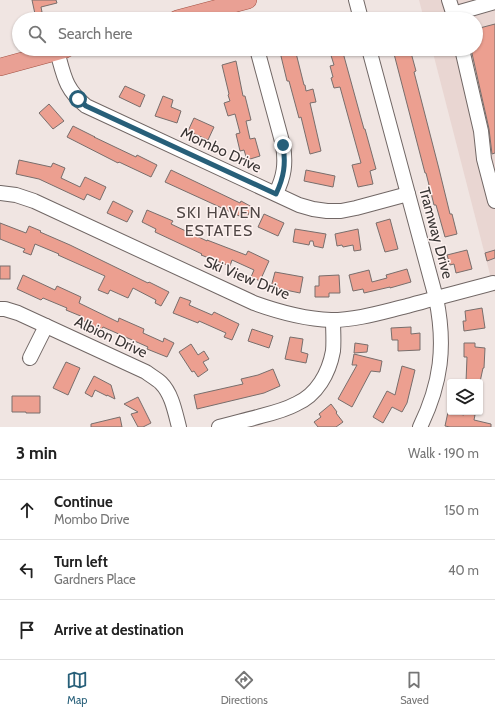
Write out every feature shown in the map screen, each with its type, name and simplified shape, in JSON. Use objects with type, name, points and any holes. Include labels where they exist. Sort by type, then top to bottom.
[{"type":"main road","points":[[203,12],[243,1]]},
{"type":"main road","points":[[0,67],[39,56]]},
{"type":"street","points":[[356,0],[359,12]]},
{"type":"street","points":[[453,11],[495,2]]},
{"type":"street","name":"Mombo Drive","points":[[62,56],[67,83],[74,96],[86,106],[299,205],[327,211],[342,210],[356,208],[408,194]]},
{"type":"street","points":[[259,56],[285,157],[282,178],[276,194]]},
{"type":"street","name":"Tramway Drive","points":[[371,56],[436,298],[440,324],[441,357],[439,373],[434,394],[420,427]]},
{"type":"street","points":[[464,56],[480,131],[484,159],[495,200]]},
{"type":"street","name":"Ski View Drive","points":[[0,193],[16,195],[34,201],[254,303],[294,315],[333,320],[358,317],[493,283]]},
{"type":"street","name":"Albion Drive","points":[[0,309],[18,313],[154,377],[168,392],[179,427]]},
{"type":"street","points":[[219,427],[283,410],[298,404],[309,396],[325,375],[330,362],[333,349],[333,320]]},
{"type":"street","points":[[30,358],[46,326]]},
{"type":"shaded area","points":[[419,0],[495,0],[495,294],[434,56],[483,56],[483,12],[422,12]]},
{"type":"building","points":[[32,0],[56,0],[57,3],[41,7],[42,12],[35,12]]},
{"type":"building","points":[[495,24],[495,153],[492,154],[489,129],[473,56],[483,56],[483,27]]},
{"type":"building","points":[[281,56],[297,56],[306,91],[313,89],[316,102],[310,103],[321,151],[310,154],[301,117],[299,118],[289,81],[287,81]]},
{"type":"building","points":[[331,56],[344,56],[376,169],[370,171],[373,184],[358,187],[352,165],[361,163],[340,87],[334,88],[331,78],[333,77],[330,66],[334,65]]},
{"type":"building","points":[[395,56],[412,56],[416,71],[414,72],[450,214],[452,214],[457,234],[445,237],[425,173]]},
{"type":"building","points":[[236,61],[243,96],[245,96],[251,120],[246,121],[250,139],[255,138],[260,156],[247,160],[244,150],[240,151],[236,134],[240,133],[235,114],[228,116],[224,103],[230,101],[222,65]]},
{"type":"building","points":[[125,86],[145,95],[140,107],[119,97]]},
{"type":"building","points":[[163,96],[173,100],[171,107],[181,111],[177,123],[155,116]]},
{"type":"building","points":[[49,104],[64,121],[53,129],[39,113]]},
{"type":"building","points":[[194,118],[214,127],[208,140],[188,131]]},
{"type":"building","points":[[73,126],[136,157],[137,155],[157,165],[151,177],[119,162],[118,163],[67,137]]},
{"type":"building","points":[[19,160],[51,167],[53,163],[65,168],[61,178],[80,187],[85,177],[106,187],[100,200],[87,194],[84,200],[39,179],[16,174]]},
{"type":"building","points":[[171,170],[240,203],[241,201],[252,207],[246,219],[165,182]]},
{"type":"building","points":[[306,170],[335,176],[333,187],[304,181]]},
{"type":"building","points":[[113,201],[133,211],[127,222],[107,213]]},
{"type":"building","points":[[147,210],[173,221],[171,224],[207,241],[246,255],[248,251],[269,261],[260,281],[251,277],[254,270],[232,260],[230,266],[201,255],[202,254],[155,232],[156,229],[142,222]]},
{"type":"building","points":[[264,214],[284,223],[278,236],[258,227]]},
{"type":"building","points":[[390,219],[398,249],[385,252],[376,223]]},
{"type":"building","points":[[0,223],[26,233],[29,226],[169,292],[161,306],[155,303],[156,300],[133,288],[128,298],[110,290],[108,294],[98,290],[105,276],[35,244],[31,255],[23,252],[25,249],[0,239]]},
{"type":"building","points":[[295,229],[326,234],[323,248],[314,246],[313,241],[310,241],[309,245],[293,242]]},
{"type":"building","points":[[358,229],[361,250],[354,251],[353,245],[343,247],[342,245],[337,246],[335,234]]},
{"type":"building","points":[[467,250],[472,269],[456,273],[454,264],[450,265],[447,255]]},
{"type":"building","points":[[495,250],[495,258],[487,261],[485,253]]},
{"type":"building","points":[[0,266],[10,266],[10,279],[0,279]]},
{"type":"building","points":[[407,269],[411,282],[364,293],[363,289],[353,291],[349,275],[369,270],[372,282],[387,278],[386,275]]},
{"type":"building","points":[[275,272],[303,277],[300,293],[271,287]]},
{"type":"building","points":[[23,275],[55,290],[57,286],[81,297],[79,303],[118,322],[119,318],[144,329],[143,333],[163,342],[164,338],[174,343],[167,357],[147,349],[148,347],[103,327],[101,330],[82,320],[83,317],[66,310],[67,308],[43,298],[41,300],[17,289]]},
{"type":"building","points":[[339,275],[340,293],[329,293],[329,297],[315,297],[315,286],[319,286],[319,276]]},
{"type":"building","points":[[180,297],[191,301],[189,305],[212,315],[214,312],[239,324],[232,340],[224,337],[226,333],[199,321],[198,323],[173,313]]},
{"type":"building","points":[[482,308],[485,328],[464,331],[463,321],[466,321],[465,311]]},
{"type":"building","points":[[411,327],[411,334],[420,333],[420,350],[398,351],[398,340],[392,340],[391,328]]},
{"type":"building","points":[[252,329],[273,336],[269,348],[248,341]]},
{"type":"building","points":[[290,337],[303,339],[301,352],[308,354],[306,363],[285,359]]},
{"type":"building","points":[[355,343],[368,345],[367,352],[354,353]]},
{"type":"building","points":[[464,343],[475,343],[475,347],[485,348],[484,368],[481,379],[466,379],[467,357],[464,357]]},
{"type":"building","points":[[191,344],[198,355],[204,351],[209,359],[203,362],[208,370],[198,377],[194,371],[192,372],[179,352]]},
{"type":"building","points":[[354,354],[382,361],[380,372],[371,371],[352,407],[338,399],[357,365],[352,365]]},
{"type":"building","points":[[66,362],[80,368],[68,395],[53,388]]},
{"type":"building","points":[[402,366],[415,370],[407,403],[402,412],[392,407],[383,423],[373,417],[387,391],[395,395]]},
{"type":"building","points":[[273,369],[280,386],[264,393],[197,409],[194,395],[243,384],[241,379],[258,375]]},
{"type":"building","points":[[94,376],[111,385],[115,399],[95,390],[92,397],[85,393]]},
{"type":"building","points":[[12,396],[40,396],[40,413],[12,412]]},
{"type":"building","points":[[138,397],[151,423],[143,427],[138,427],[131,414],[138,412],[124,404]]},
{"type":"building","points":[[331,404],[343,422],[336,427],[318,427],[314,422],[321,417],[319,414]]},
{"type":"building","points":[[447,415],[475,415],[474,420],[491,424],[491,427],[445,426]]},
{"type":"building","points":[[120,417],[122,427],[91,427],[91,424]]},
{"type":"district","name":"SKI HAVEN ESTATES","points":[[219,221]]},
{"type":"route","points":[[78,99],[86,106],[276,194],[280,185],[284,167],[285,157],[283,145]]}]
